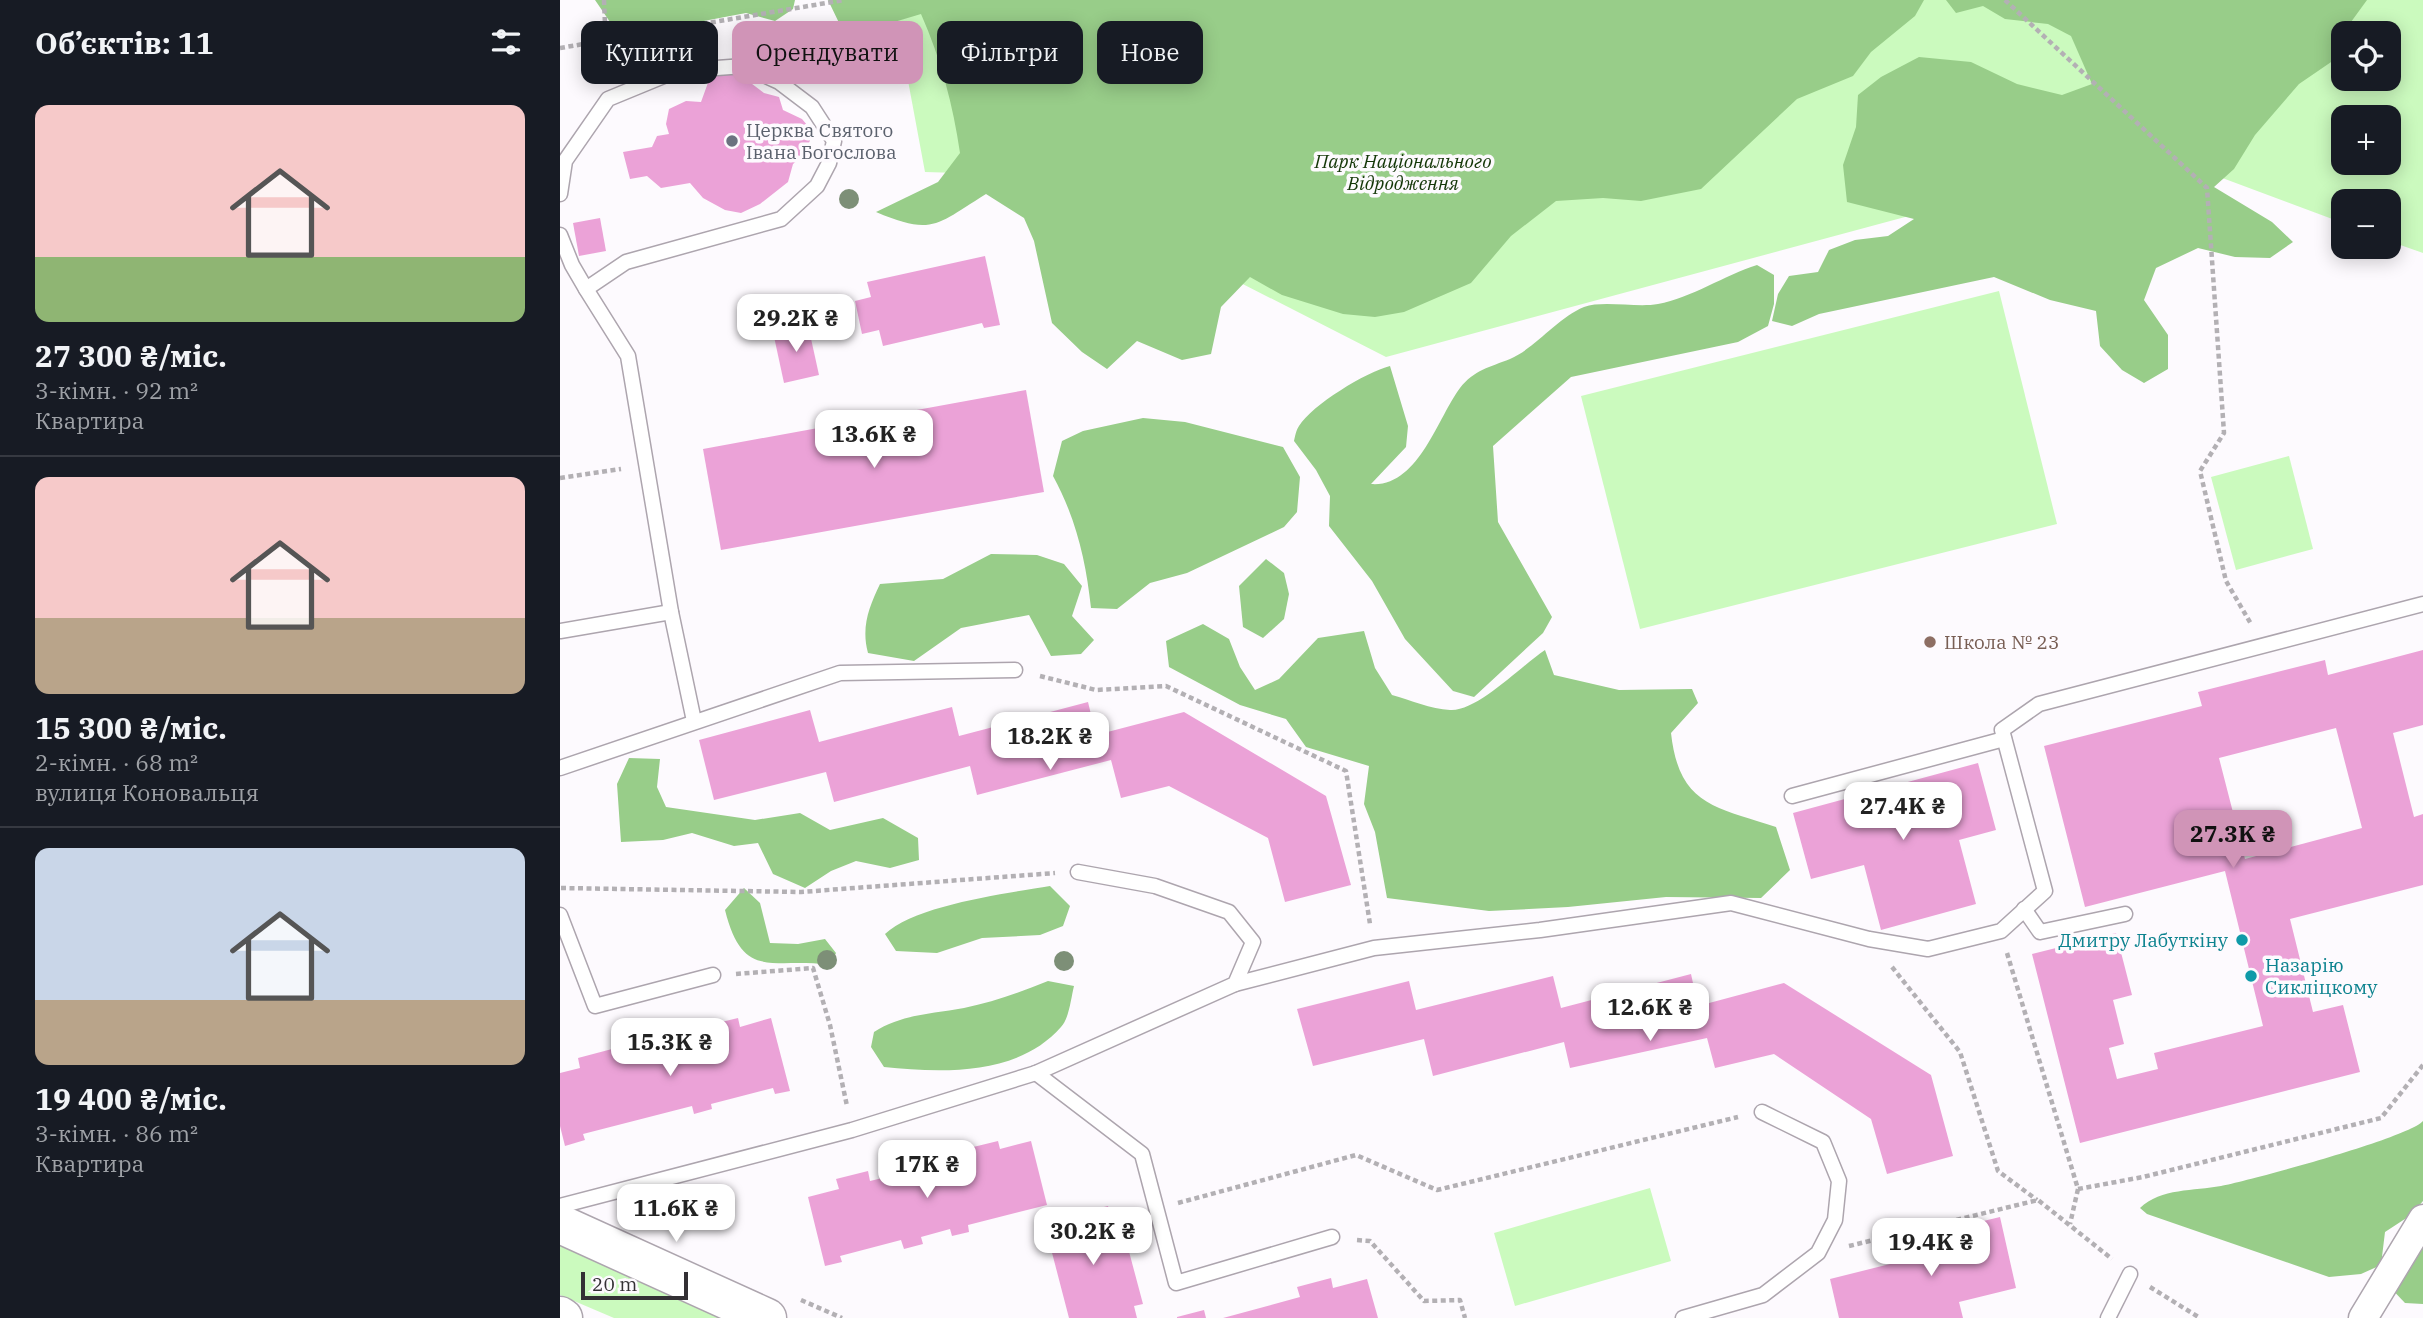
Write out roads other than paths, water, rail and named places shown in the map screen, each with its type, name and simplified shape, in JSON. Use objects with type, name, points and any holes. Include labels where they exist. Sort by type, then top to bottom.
[{"type":"main road","points":[[560,1224],[767,1318]]},
{"type":"street","points":[[2363,1318],[2423,1219]]},
{"type":"lane","points":[[560,194],[565,161],[608,99],[676,71],[744,66],[795,92],[812,107],[834,141],[829,163],[817,186],[781,219],[626,262],[586,289]]},
{"type":"lane","points":[[560,235],[572,265],[628,356],[671,612],[694,721]]},
{"type":"lane","points":[[560,1206],[852,1130],[1036,1073],[1235,984],[1374,948],[1540,930],[1731,903],[1869,939],[1928,949],[2001,931],[2045,891],[2002,730],[2039,704],[2423,604]]},
{"type":"lane","points":[[560,631],[671,612]]},
{"type":"lane","points":[[560,768],[840,673],[1015,670]]},
{"type":"lane","points":[[1792,796],[2004,739]]},
{"type":"lane","points":[[1078,872],[1155,886],[1229,912],[1253,942],[1235,984]]},
{"type":"lane","points":[[2024,909],[2040,932],[2125,914]]},
{"type":"lane","points":[[560,915],[595,1006],[713,975]]},
{"type":"lane","points":[[1036,1073],[1142,1154],[1175,1283],[1332,1237]]},
{"type":"lane","points":[[1683,1318],[1763,1295],[1818,1253],[1835,1220],[1839,1181],[1823,1142],[1762,1112]]},
{"type":"lane","points":[[2108,1318],[2130,1274]]},
{"type":"place","name":"Церква Святого Івана Богослова","points":[[732,141]]},
{"type":"place","name":"Школа № 23","points":[[1930,642]]},
{"type":"place","name":"Дмитру Лабуткіну","points":[[2242,940]]},
{"type":"place","name":"Назарію Сикліцкому","points":[[2251,976]]},
{"type":"park label","name":"Парк Національного Відродження","points":[[1403,172]]}]
